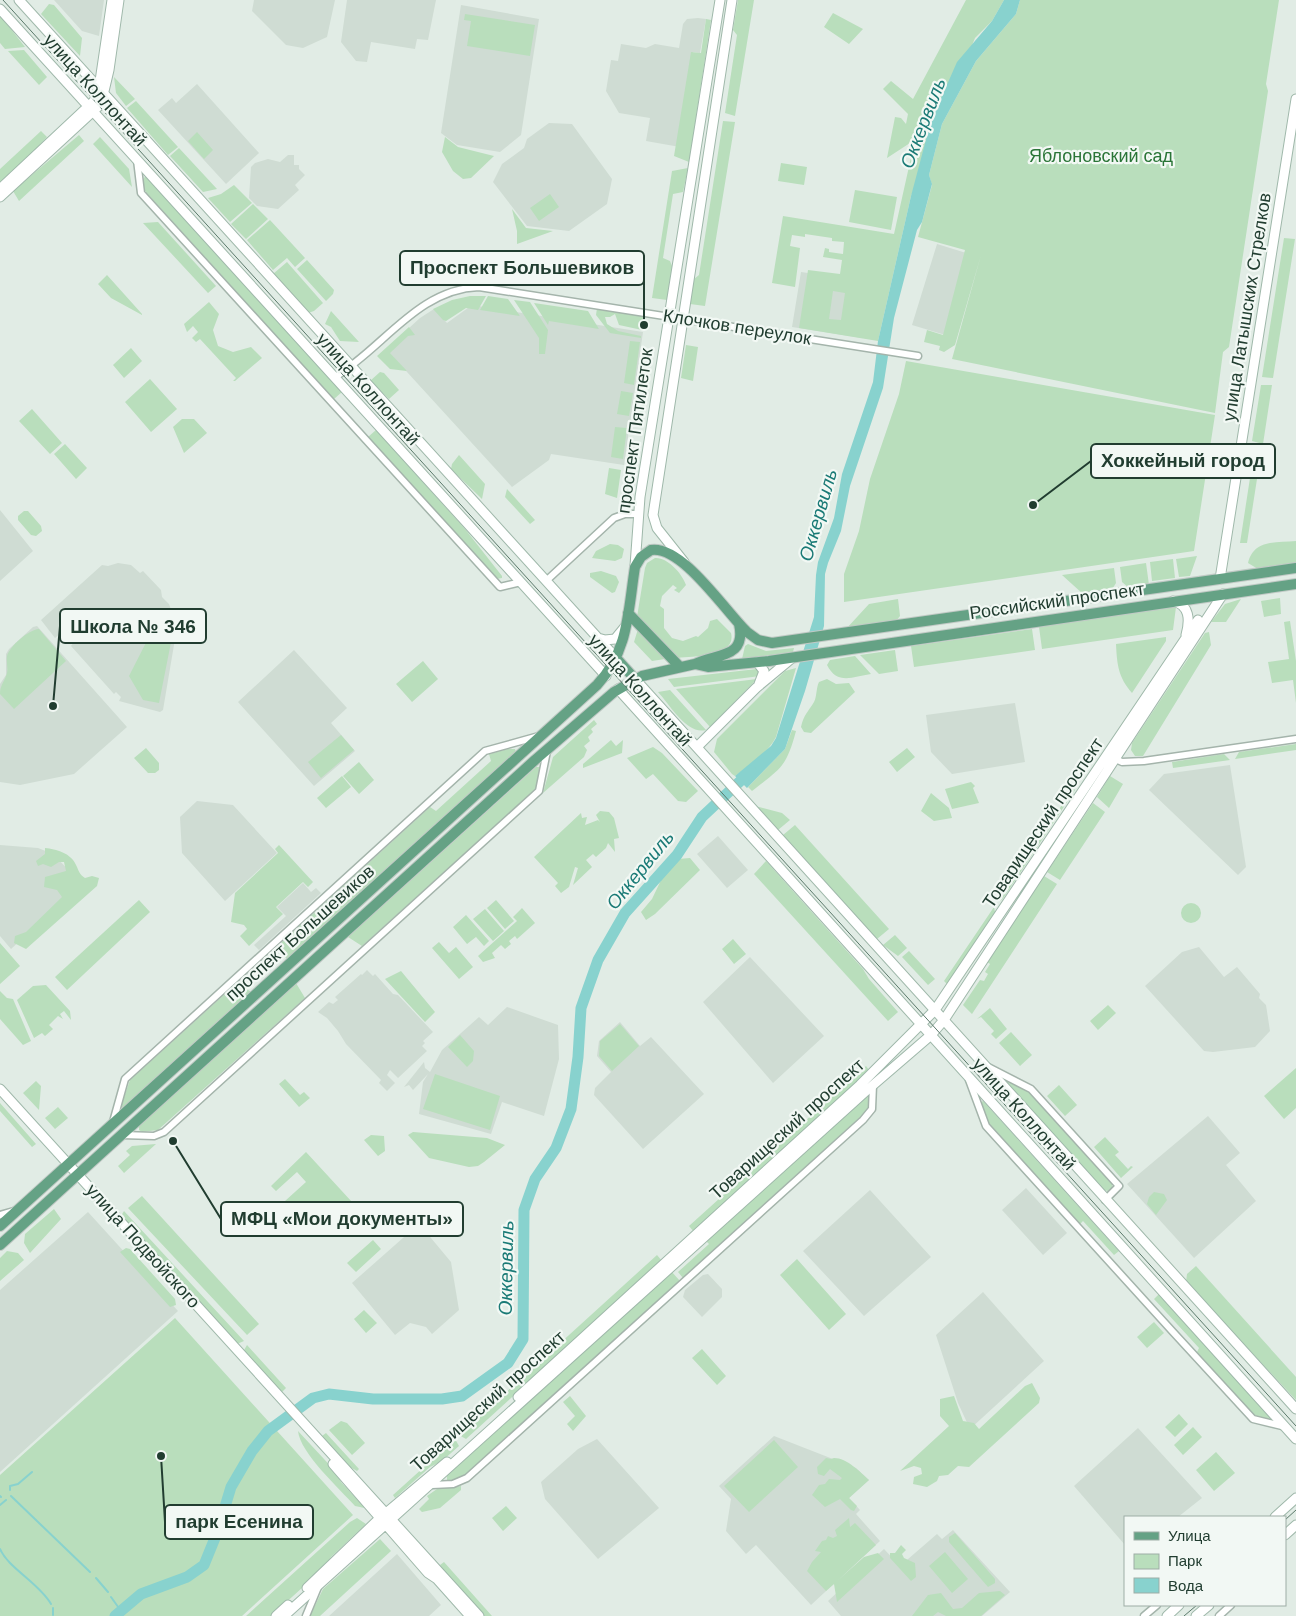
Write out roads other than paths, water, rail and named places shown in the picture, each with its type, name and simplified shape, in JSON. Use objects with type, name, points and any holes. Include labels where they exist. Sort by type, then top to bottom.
[{"type":"main road","points":[[618,689],[635,679],[658,671],[695,664],[707,658],[732,652],[738,646],[741,637],[739,624],[684,562],[667,552],[656,550],[646,553],[635,567]]},
{"type":"main road","name":"проспект Пятилеток","points":[[617,659],[626,626],[635,567]]},
{"type":"main road","name":"Российский проспект","points":[[739,624],[752,636],[764,642],[772,643],[1296,568]]},
{"type":"main road","name":"улица Латышских Стрелков","points":[[1219,595],[1223,579]]},
{"type":"main road","name":"Российский проспект","points":[[792,658],[1296,584]]},
{"type":"main road","points":[[628,613],[680,667]]},
{"type":"main road","points":[[695,664],[708,667],[792,658]]},
{"type":"main road","name":"проспект Большевиков","points":[[0,1226],[543,735],[606,676],[617,659]]},
{"type":"main road","name":"улица Коллонтай","points":[[617,659],[635,679]]},
{"type":"main road","name":"улица Коллонтай","points":[[606,676],[618,689]]},
{"type":"main road","name":"проспект Большевиков","points":[[0,1245],[618,689]]},
{"type":"street","name":"улица Коллонтай","points":[[18,0],[617,659]]},
{"type":"street","points":[[0,189],[91,110],[101,104],[112,0]]},
{"type":"street","points":[[101,91],[119,0]]},
{"type":"street","name":"проспект Пятилеток","points":[[635,567],[638,514],[720,0]]},
{"type":"street","name":"проспект Пятилеток","points":[[684,562],[658,528],[653,515],[732,0]]},
{"type":"street","name":"улица Коллонтай","points":[[0,8],[606,676]]},
{"type":"street","name":"улица Латышских Стрелков","points":[[1223,579],[1296,99]]},
{"type":"street","points":[[0,197],[91,110]]},
{"type":"street","name":"улица Латышских Стрелков","points":[[1223,579],[1296,132]]},
{"type":"street","points":[[137,160],[141,193],[372,448],[500,587],[521,582]]},
{"type":"street","name":"Клочков переулок","points":[[335,377],[352,367],[425,304],[450,292],[469,287],[501,289],[918,356]]},
{"type":"street","points":[[546,581],[614,518],[625,514],[638,514]]},
{"type":"street","name":"Товарищеский проспект","points":[[276,1616],[379,1519],[390,1516],[432,1485],[873,1085],[931,1035],[944,1020],[1184,640],[1219,595]]},
{"type":"street","name":"Товарищеский проспект","points":[[284,1616],[386,1526],[390,1516],[441,1467],[846,1098],[922,1025],[935,1010],[1111,758],[1219,595]]},
{"type":"street","points":[[1173,601],[1182,604],[1188,615],[1184,640]]},
{"type":"street","points":[[598,638],[605,640],[615,639],[626,626]]},
{"type":"street","points":[[697,747],[756,688],[792,658]]},
{"type":"street","points":[[756,688],[764,674],[757,662]]},
{"type":"street","name":"улица Коллонтай","points":[[635,679],[1296,1410]]},
{"type":"street","name":"улица Коллонтай","points":[[618,689],[1296,1439]]},
{"type":"street","points":[[112,1125],[126,1079],[479,756],[485,751],[543,735]]},
{"type":"street","points":[[1111,758],[1122,762],[1144,761],[1296,739]]},
{"type":"street","points":[[122,1135],[159,1135],[171,1125],[539,791],[547,751]]},
{"type":"street","points":[[984,1065],[1030,1089],[1119,1186],[1105,1200]]},
{"type":"street","points":[[968,1076],[986,1126],[1249,1415],[1259,1421],[1286,1427]]},
{"type":"street","points":[[432,1485],[453,1484],[467,1478],[830,1150],[869,1114],[872,1109],[873,1085]]},
{"type":"street","name":"улица Подвойского","points":[[0,1089],[66,1166],[299,1423]]},
{"type":"street","name":"улица Подвойского","points":[[0,1098],[66,1166]]},
{"type":"street","points":[[0,1214],[18,1210]]},
{"type":"street","points":[[299,1423],[390,1516],[479,1616]]},
{"type":"street","points":[[299,1423],[379,1519],[470,1616]]},
{"type":"street","points":[[1276,1516],[1296,1498]]},
{"type":"street","points":[[1286,1534],[1296,1525]]},
{"type":"street","points":[[306,1616],[318,1586]]},
{"type":"street","points":[[1144,1616],[1155,1606]]},
{"type":"street","points":[[1167,1616],[1178,1606]]},
{"type":"street","points":[[1196,1616],[1208,1606]]},
{"type":"street","points":[[1219,1616],[1230,1606]]},
{"type":"water","points":[[1004,0],[1020,0],[1016,14],[976,61],[942,124],[929,175],[932,184],[922,222],[917,230],[894,318],[883,388],[850,486],[841,531],[825,574],[824,626],[805,691],[785,749],[747,788],[735,776],[771,746],[776,738],[814,617],[818,562],[834,518],[842,474],[873,382],[878,341],[911,196],[931,121],[957,62],[992,21]]},
{"type":"waterway","name":"Оккервиль","points":[[115,1616],[141,1594],[187,1577],[204,1565],[217,1533],[231,1487],[252,1451],[268,1431],[313,1398],[329,1394],[373,1399],[442,1399],[462,1396],[508,1363],[523,1339],[524,1210],[535,1179],[556,1148],[571,1109],[578,1057],[581,1008],[598,960],[625,913],[677,855],[702,817],[751,771]]},
{"type":"waterway","points":[[10,1490],[10,1486],[18,1484],[32,1472]]},
{"type":"waterway","points":[[11,1496],[90,1572]]},
{"type":"waterway","points":[[0,1505],[6,1500]]},
{"type":"waterway","points":[[0,1549],[10,1563],[39,1589],[51,1604]]},
{"type":"waterway","points":[[96,1578],[108,1592]]},
{"type":"waterway","points":[[111,1597],[121,1611]]},
{"type":"waterway","points":[[53,1608],[53,1615]]},
{"type":"tram line","points":[[3,0],[1296,1426]]},
{"type":"tram line","points":[[1286,1519],[1296,1510]]},
{"type":"tram line","points":[[1184,1616],[1196,1606]]},
{"type":"place","name":"Проспект Большевиков","points":[[644,325]]},
{"type":"place","name":"Хоккейный город","points":[[1033,505]]},
{"type":"place","name":"Школа № 346","points":[[53,706]]},
{"type":"place","name":"МФЦ «Мои документы»","points":[[173,1141]]},
{"type":"place","name":"парк Есенина","points":[[161,1456]]},
{"type":"park label","name":"Яблоновский сад","points":[[1101,156]]}]
